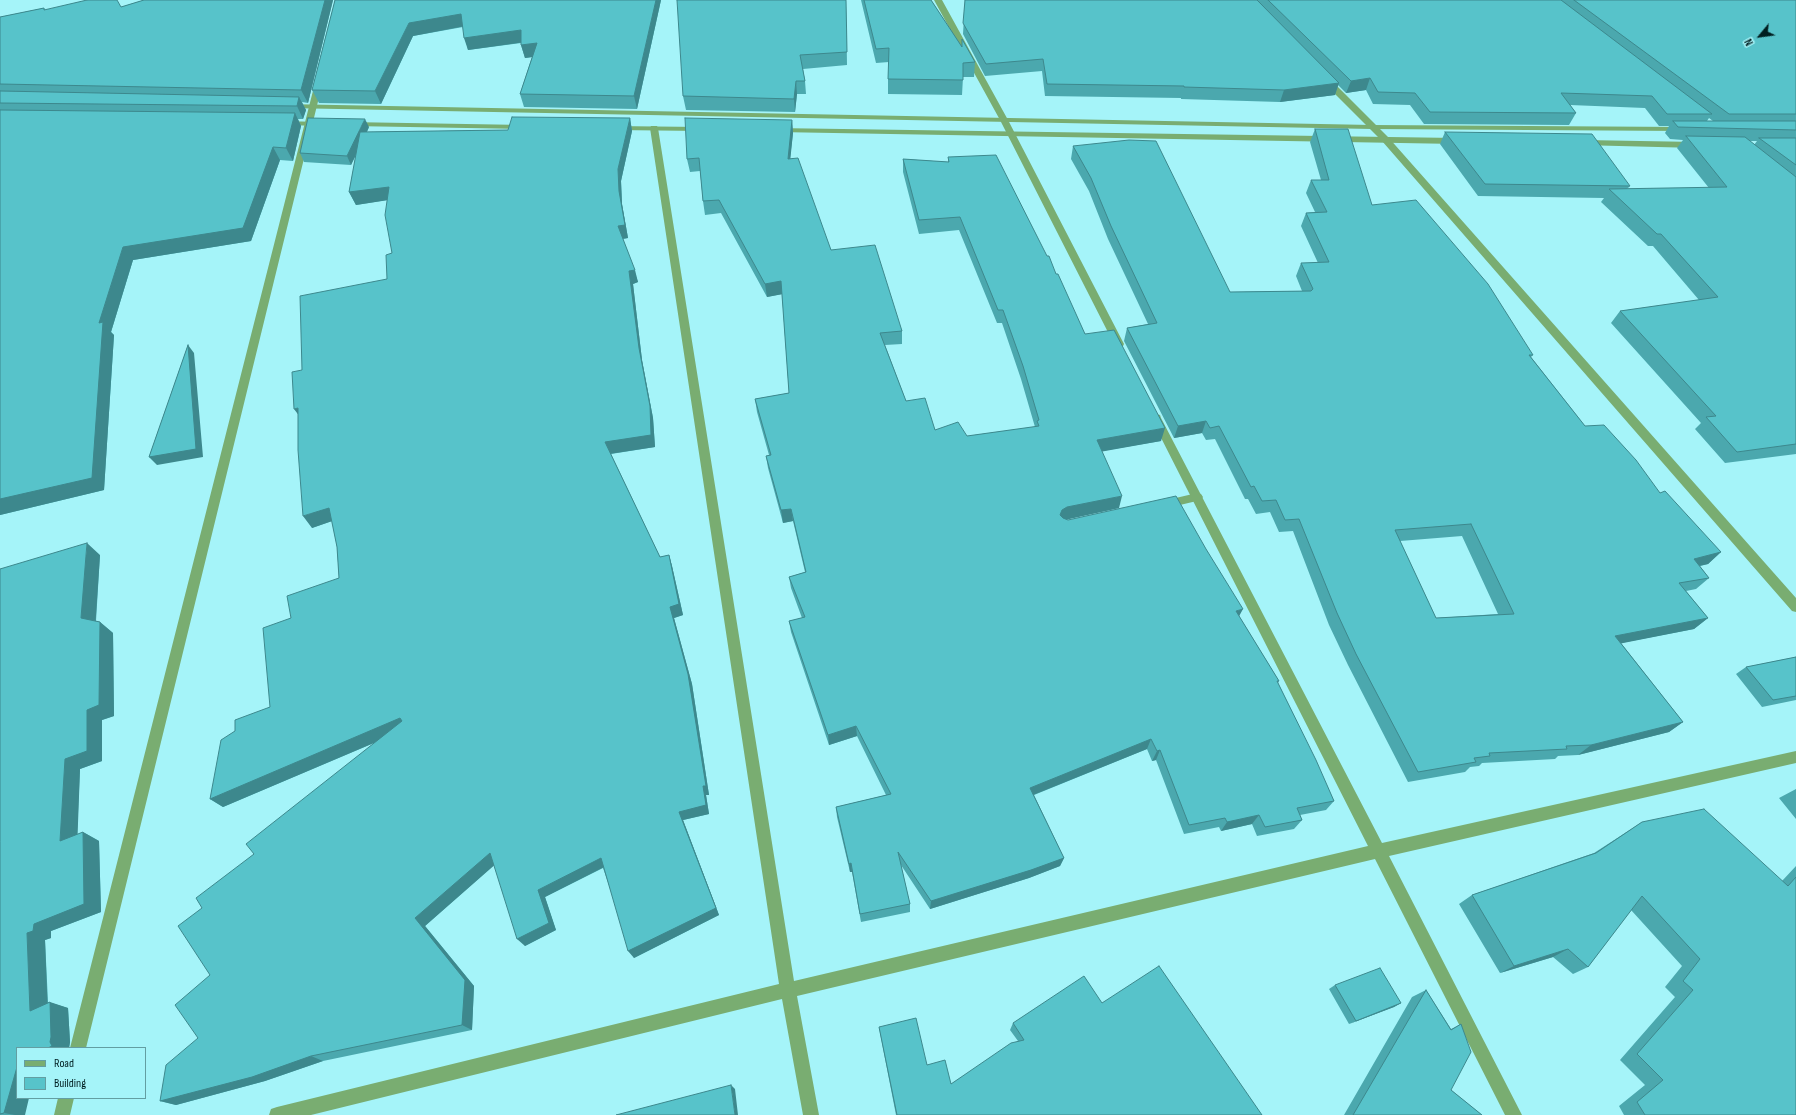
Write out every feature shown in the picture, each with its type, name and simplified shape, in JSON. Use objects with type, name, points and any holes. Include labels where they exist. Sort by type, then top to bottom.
[{"type":"street","points":[[938,0],[1004,120],[1125,357]]},
{"type":"street","points":[[78,1047],[322,69]]},
{"type":"street","points":[[1318,72],[1385,139],[1796,607]]},
{"type":"street","points":[[282,105],[1372,127],[1692,129]]},
{"type":"street","points":[[277,123],[536,127]]},
{"type":"street","points":[[607,128],[710,129]]},
{"type":"street","points":[[654,128],[788,990],[811,1115]]},
{"type":"street","points":[[765,129],[1464,141]]},
{"type":"street","points":[[1573,142],[1706,145]]},
{"type":"street","points":[[1150,406],[1514,1115]]},
{"type":"street","points":[[1150,507],[1197,497]]},
{"type":"street","points":[[277,1115],[788,990],[1378,851],[1796,757]]},
{"type":"street","points":[[62,1115],[66,1099]]},
{"type":"building","points":[[87,0],[117,0],[121,7],[144,0],[325,0],[301,90],[0,84],[0,17],[44,8],[44,10]]},
{"type":"building","points":[[335,0],[656,0],[634,96],[520,94],[537,43],[521,45],[521,30],[464,38],[461,14],[409,23],[375,91],[312,90]]},
{"type":"building","points":[[677,0],[846,0],[847,52],[800,55],[805,81],[796,81],[794,99],[683,96]]},
{"type":"building","points":[[864,0],[931,0],[962,47],[962,39],[975,62],[963,63],[963,80],[888,79],[889,48],[876,49]]},
{"type":"building","points":[[965,0],[1257,0],[1339,83],[1284,90],[1184,86],[1047,84],[1043,59],[986,64],[963,23]]},
{"type":"building","points":[[1268,0],[1561,0],[1712,114],[1667,114],[1652,96],[1561,93],[1576,113],[1430,112],[1415,93],[1378,92],[1370,78],[1351,81]]},
{"type":"building","points":[[1574,0],[1796,0],[1796,114],[1729,114]]},
{"type":"building","points":[[0,91],[299,97],[297,106],[0,103]]},
{"type":"building","points":[[0,110],[295,113],[286,148],[273,147],[243,228],[123,247],[99,323],[103,322],[92,478],[0,499]]},
{"type":"building","points":[[512,117],[630,118],[618,169],[619,191],[625,225],[618,226],[635,270],[629,271],[639,348],[650,406],[651,435],[605,442],[660,557],[669,555],[679,604],[670,607],[688,674],[706,786],[703,786],[706,805],[679,812],[716,908],[628,951],[601,858],[538,890],[549,923],[517,939],[490,853],[415,918],[465,980],[462,1025],[311,1056],[252,1077],[160,1101],[166,1065],[198,1038],[175,1005],[210,975],[178,926],[202,908],[196,898],[254,854],[246,844],[402,721],[400,718],[210,799],[221,740],[235,731],[235,720],[270,707],[263,628],[291,618],[287,596],[339,578],[337,547],[329,508],[303,516],[298,450],[298,408],[294,409],[292,372],[302,370],[300,296],[387,279],[386,255],[392,253],[385,215],[389,187],[349,192],[360,132],[508,130]]},
{"type":"building","points":[[308,118],[365,119],[347,156],[300,153]]},
{"type":"building","points":[[685,118],[792,120],[788,159],[798,158],[831,250],[875,245],[902,331],[880,333],[906,401],[925,398],[935,430],[958,422],[967,436],[1039,426],[1037,421],[1039,420],[1023,366],[1003,310],[998,310],[960,217],[919,220],[903,159],[949,162],[948,157],[996,155],[1047,256],[1049,256],[1056,274],[1058,274],[1085,334],[1114,330],[1165,428],[1097,440],[1122,496],[1067,507],[1062,510],[1060,515],[1068,520],[1176,496],[1206,549],[1243,609],[1236,611],[1279,681],[1277,681],[1316,760],[1334,801],[1297,808],[1302,820],[1265,827],[1259,815],[1227,822],[1225,818],[1189,825],[1160,750],[1157,751],[1151,739],[1030,788],[1064,858],[1031,870],[931,901],[898,852],[910,904],[860,914],[851,863],[849,864],[836,807],[891,794],[856,726],[828,735],[789,621],[805,617],[789,577],[806,572],[791,509],[781,510],[766,456],[771,455],[755,399],[789,393],[781,281],[765,284],[719,200],[703,201],[699,158],[687,159]]},
{"type":"building","points":[[1673,121],[1796,121],[1796,130],[1678,127]]},
{"type":"building","points":[[1315,129],[1348,129],[1372,205],[1416,200],[1488,284],[1533,355],[1529,355],[1585,426],[1604,425],[1636,460],[1660,493],[1665,491],[1721,552],[1694,559],[1709,578],[1679,583],[1708,618],[1615,636],[1683,722],[1591,745],[1566,746],[1567,749],[1489,753],[1490,756],[1474,758],[1476,762],[1418,772],[1356,654],[1337,613],[1299,519],[1285,520],[1276,500],[1262,501],[1254,486],[1251,487],[1219,426],[1210,428],[1206,421],[1178,426],[1127,328],[1157,323],[1111,226],[1091,178],[1073,146],[1129,140],[1156,141],[1230,292],[1311,291],[1313,289],[1301,263],[1329,262],[1306,213],[1327,212],[1311,180],[1329,180]],"holes":[[[1471,524],[1514,614],[1436,618],[1395,530]]]},
{"type":"building","points":[[1445,132],[1592,134],[1630,186],[1485,184]]},
{"type":"building","points":[[1686,136],[1745,137],[1796,177],[1796,444],[1737,452],[1706,417],[1716,416],[1620,311],[1718,297],[1661,234],[1657,234],[1609,189],[1727,187]]},
{"type":"building","points":[[1759,138],[1796,138],[1796,165]]},
{"type":"building","points":[[188,345],[196,449],[149,457]]},
{"type":"building","points":[[87,543],[81,618],[100,622],[99,705],[87,710],[87,751],[65,759],[60,841],[83,832],[84,904],[34,924],[33,931],[27,933],[30,1011],[50,1002],[50,1042],[52,1046],[16,1047],[16,1071],[4,1113],[0,1114],[0,569]]},
{"type":"building","points":[[1796,657],[1796,696],[1773,700],[1746,667]]},
{"type":"building","points":[[1704,809],[1788,886],[1796,877],[1796,1115],[1645,1115],[1637,1102],[1663,1080],[1637,1054],[1693,990],[1683,981],[1700,959],[1642,896],[1588,967],[1568,949],[1514,966],[1472,895],[1596,853],[1642,822]]},
{"type":"building","points":[[1159,966],[1262,1115],[897,1115],[879,1027],[916,1018],[927,1065],[945,1060],[951,1084],[1011,1043],[1024,1040],[1013,1023],[1084,976],[1102,1003]]},
{"type":"building","points":[[1380,968],[1401,1003],[1356,1021],[1335,985]]},
{"type":"building","points":[[1426,990],[1451,1030],[1461,1024],[1471,1052],[1451,1090],[1482,1115],[1353,1115]]},
{"type":"building","points":[[731,1085],[735,1115],[616,1115]]}]
